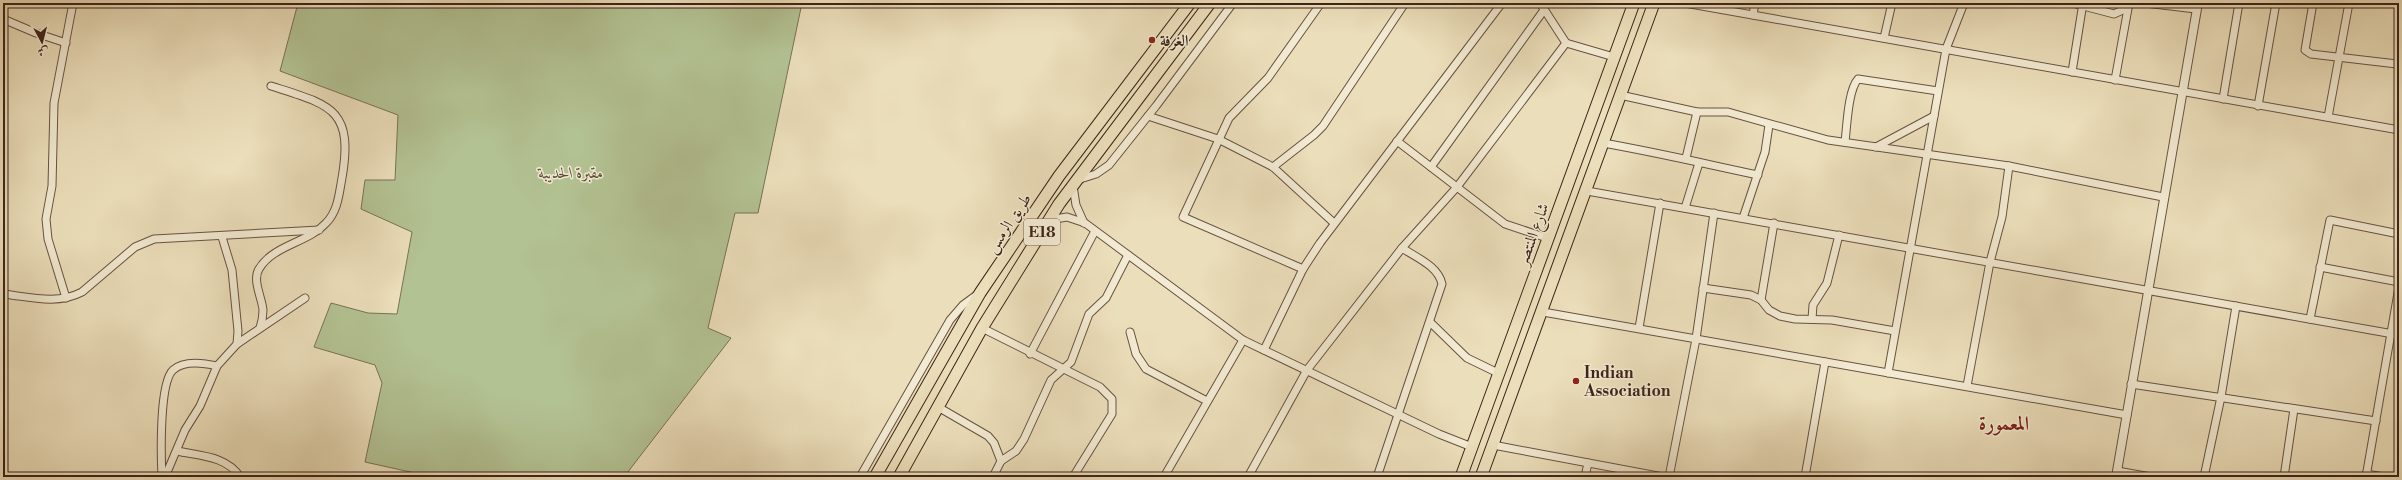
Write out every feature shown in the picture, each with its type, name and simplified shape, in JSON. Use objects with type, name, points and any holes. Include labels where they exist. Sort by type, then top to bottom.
[{"type":"main road","name":"طريق الرمس","points":[[875,477],[980,293],[1059,176],[1190,3]]},
{"type":"main road","name":"طريق الرمس","points":[[899,477],[982,328],[1049,220],[1210,3]]},
{"type":"main road","points":[[1481,477],[1543,312],[1654,3]]},
{"type":"main road","name":"شارع المنتصر","points":[[1461,477],[1632,4]]},
{"type":"street","points":[[66,298],[50,245],[46,219],[52,186],[54,103],[74,3]]},
{"type":"street","points":[[1084,223],[1076,205],[1075,183],[1105,169],[1148,116],[1233,3]]},
{"type":"street","points":[[1303,269],[1182,217],[1229,118],[1255,89],[1268,78],[1321,3]]},
{"type":"street","points":[[1273,168],[1314,136],[1323,126],[1405,3]]},
{"type":"street","points":[[1264,350],[1303,269],[1334,223],[1502,3]]},
{"type":"street","points":[[1540,3],[1566,43],[1614,56]]},
{"type":"street","points":[[1685,3],[2399,130]]},
{"type":"street","points":[[1753,15],[1755,3]]},
{"type":"street","points":[[1884,38],[1892,3]]},
{"type":"street","points":[[1888,373],[1946,49],[1964,3]]},
{"type":"street","points":[[2072,3],[2083,4],[2114,14],[2125,9],[2129,3]]},
{"type":"street","points":[[2115,80],[2129,3]]},
{"type":"street","points":[[2145,3],[2197,6],[2116,474],[2151,477]]},
{"type":"street","points":[[2223,99],[2239,3]]},
{"type":"street","points":[[2258,106],[2276,3]]},
{"type":"street","points":[[2313,3],[2305,50],[2311,54],[2339,58],[2397,64],[2399,61]]},
{"type":"street","points":[[2328,118],[2349,3]]},
{"type":"street","points":[[2072,72],[2083,4]]},
{"type":"street","points":[[1431,167],[1544,10]]},
{"type":"street","points":[[3,19],[36,34],[66,43]]},
{"type":"street","points":[[1248,477],[1307,370],[1402,248],[1457,187],[1566,43]]},
{"type":"street","points":[[1845,142],[1852,94],[1855,83],[1858,79],[1938,91]]},
{"type":"street","points":[[260,328],[263,311],[257,281],[259,269],[272,256],[319,230],[326,224],[336,206],[346,155],[344,130],[334,114],[320,102],[271,86]]},
{"type":"street","points":[[1620,95],[1697,112],[1728,112],[1828,140],[1875,148],[1927,153],[2009,166],[2163,197]]},
{"type":"street","points":[[1686,158],[1697,112]]},
{"type":"street","points":[[1148,116],[1218,139],[1273,168],[1334,223]]},
{"type":"street","points":[[1875,148],[1934,116]]},
{"type":"street","points":[[1743,218],[1765,152],[1769,124]]},
{"type":"street","points":[[1397,141],[1505,224],[1547,238]]},
{"type":"street","points":[[1603,143],[1686,158],[1699,163],[1758,175]]},
{"type":"street","points":[[1685,208],[1699,163]]},
{"type":"street","points":[[1967,386],[1990,262],[2000,231],[2009,166]]},
{"type":"street","points":[[1586,191],[1839,234],[2399,335]]},
{"type":"street","points":[[1639,328],[1660,203]]},
{"type":"street","points":[[1669,477],[1696,340],[1714,213]]},
{"type":"street","points":[[1049,220],[1067,217],[1084,223],[1243,340],[1400,415],[1472,447]]},
{"type":"street","points":[[2310,319],[2330,220],[2399,234]]},
{"type":"street","points":[[1761,300],[1774,223]]},
{"type":"street","points":[[3,294],[51,299],[66,298],[82,292],[127,253],[144,242],[154,239],[222,237],[319,230]]},
{"type":"street","points":[[1030,354],[1095,231]]},
{"type":"street","points":[[1812,319],[1813,305],[1827,283],[1839,234]]},
{"type":"street","points":[[222,237],[232,270],[238,331],[237,344]]},
{"type":"street","points":[[1377,477],[1400,415],[1441,292],[1440,276],[1435,270],[1402,248]]},
{"type":"street","points":[[993,477],[1001,461],[1016,451],[1020,445],[1051,380],[1063,370],[1073,357],[1089,314],[1106,298],[1128,255]]},
{"type":"street","points":[[2320,267],[2399,282]]},
{"type":"street","points":[[2384,477],[2366,475],[2399,287]]},
{"type":"street","points":[[1703,288],[1751,295],[1761,300],[1770,310],[1780,316],[1795,319],[1832,320],[1895,331]]},
{"type":"street","points":[[860,477],[950,320],[963,305],[980,293]]},
{"type":"street","points":[[165,477],[185,430],[200,406],[217,366],[237,344],[304,298]]},
{"type":"street","points":[[2204,477],[2221,397],[2236,306]]},
{"type":"street","points":[[1543,312],[2127,415]]},
{"type":"street","points":[[1431,323],[1467,358],[1498,373]]},
{"type":"street","points":[[982,328],[1030,354],[1100,387],[1109,395],[1112,403],[1112,414],[1073,477]]},
{"type":"street","points":[[1130,332],[1136,354],[1146,369],[1207,401]]},
{"type":"street","points":[[1164,477],[1243,340]]},
{"type":"street","points":[[1805,477],[1825,362]]},
{"type":"street","points":[[162,477],[164,397],[169,374],[173,369],[188,364],[217,366]]},
{"type":"street","points":[[2131,384],[2376,422]]},
{"type":"street","points":[[938,407],[988,436],[994,444],[1001,461]]},
{"type":"street","points":[[2284,477],[2294,409]]},
{"type":"street","points":[[1493,445],[1663,477]]},
{"type":"street","points":[[177,451],[222,460],[235,470],[240,477]]},
{"type":"street","points":[[1585,477],[1588,463]]},
{"type":"green space","name":"مقبرة الحديبة","points":[[298,3],[802,3],[758,213],[735,213],[708,328],[731,338],[624,477],[433,477],[365,462],[382,383],[375,365],[314,347],[331,303],[368,313],[397,314],[412,232],[361,209],[365,180],[395,180],[398,115],[280,71]]},
{"type":"place","name":"الغرفة","points":[[1152,40]]},
{"type":"place","name":"Indian Association","points":[[1576,381]]},
{"type":"district","name":"المعمورة","points":[[2004,423]]}]
